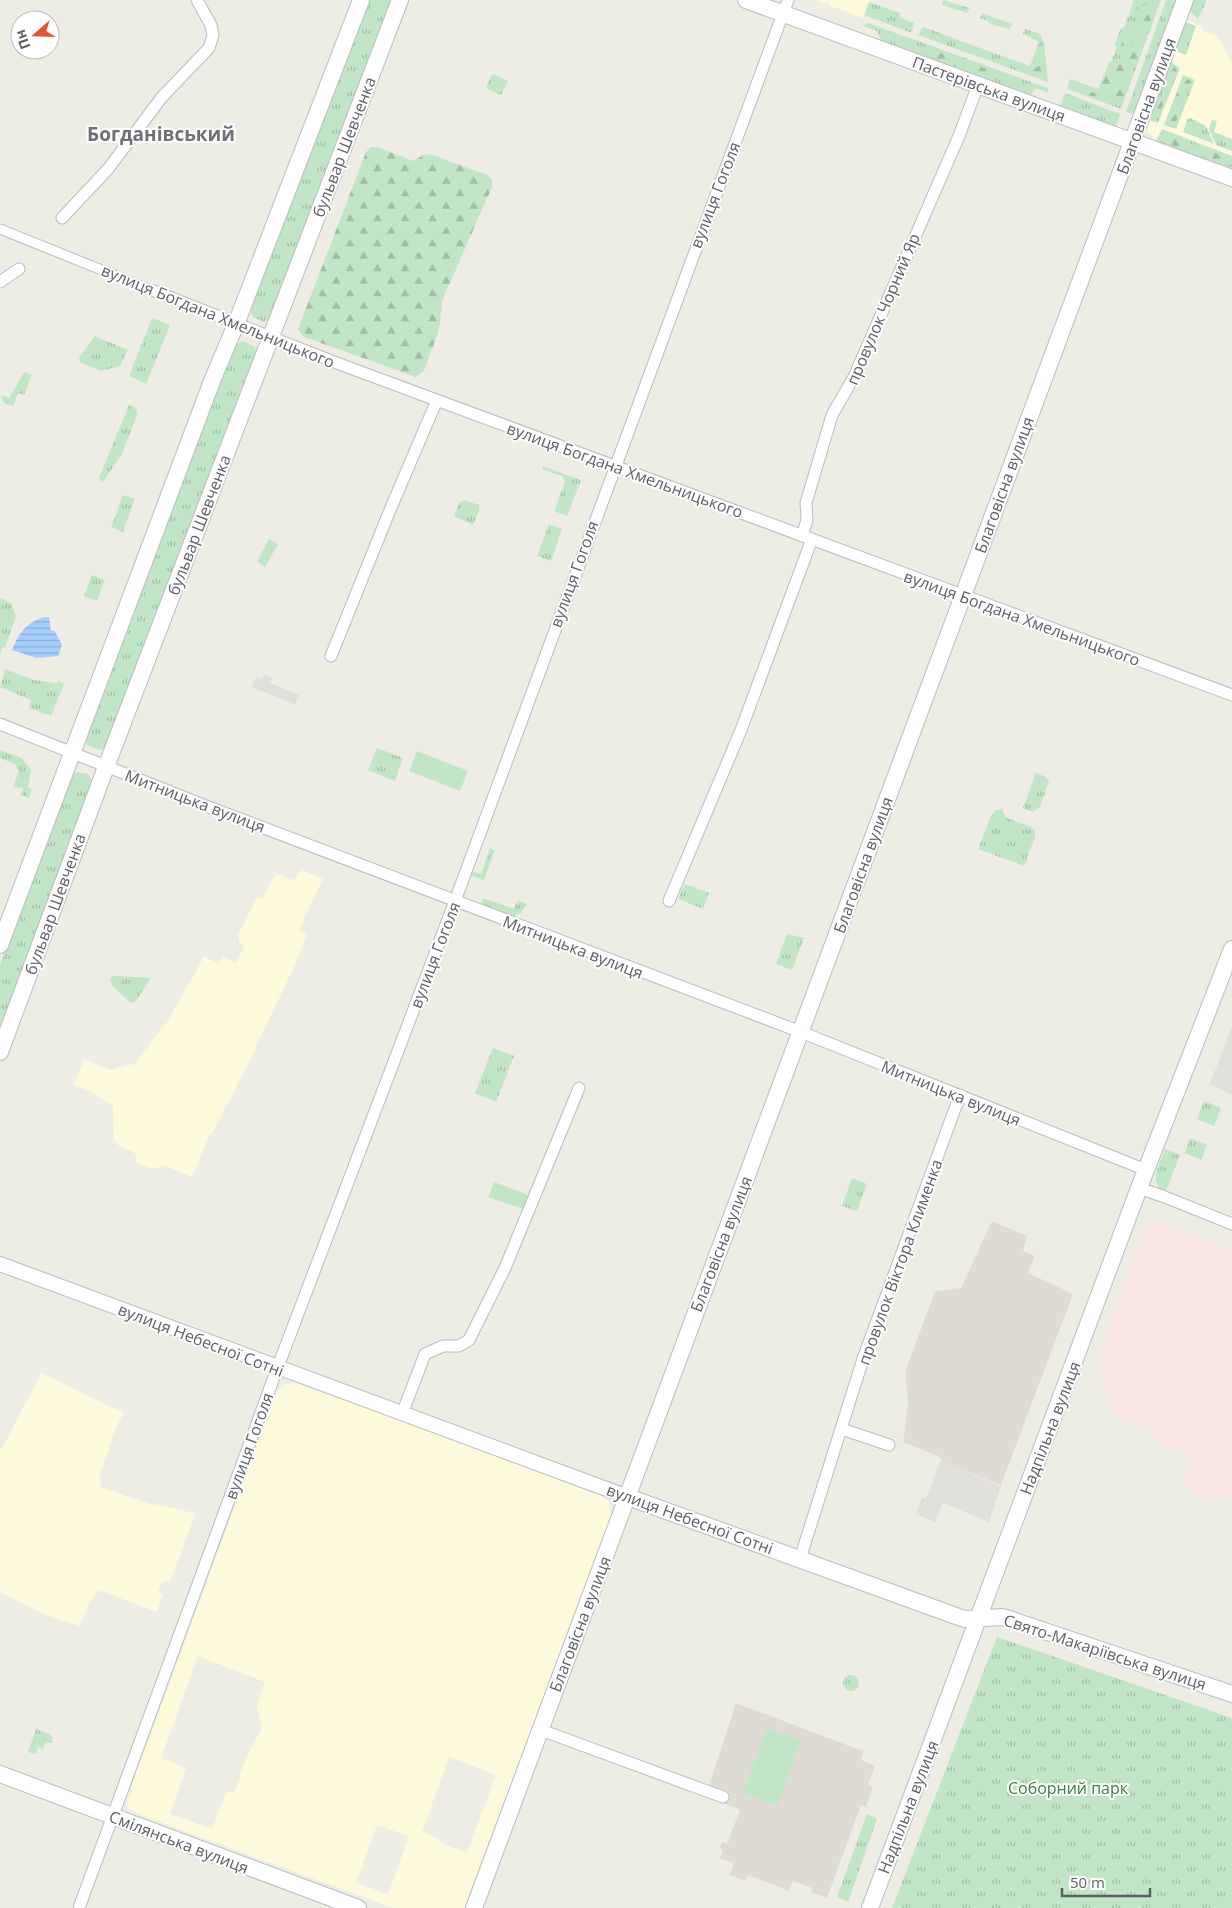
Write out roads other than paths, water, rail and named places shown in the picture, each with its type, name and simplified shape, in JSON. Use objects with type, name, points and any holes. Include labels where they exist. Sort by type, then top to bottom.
[{"type":"main road","points":[[0,945],[212,381],[236,324],[361,0]]},
{"type":"main road","name":"бульвар Шевченка","points":[[0,1052],[106,767],[400,0]]},
{"type":"main road","name":"Пастерівська вулиця","points":[[746,0],[785,7],[978,85],[1232,178]]},
{"type":"main road","name":"Благовісна вулиця","points":[[474,1908],[1185,0]]},
{"type":"main road","name":"Надпільна вулиця","points":[[870,1908],[1138,1188],[1232,949]]},
{"type":"main road","name":"вулиця Небесної Сотні","points":[[628,1497],[956,1616],[965,1619],[978,1618]]},
{"type":"main road","name":"Свято-Макаріївська вулиця","points":[[978,1618],[1002,1617],[1232,1694]]},
{"type":"main road","name":"Смілянська вулиця","points":[[0,1774],[358,1908]]},
{"type":"street","points":[[62,218],[108,169],[162,97],[209,48],[212,36],[211,25],[197,0]]},
{"type":"street","name":"вулиця Гоголя","points":[[79,1908],[111,1816],[277,1369],[455,901],[785,7]]},
{"type":"street","name":"провулок Чорний Яр","points":[[807,538],[806,503],[832,415],[848,390],[860,364],[963,125],[978,85]]},
{"type":"street","name":"вулиця Богдана Хмельницького","points":[[0,229],[271,338],[1232,696]]},
{"type":"street","points":[[0,282],[19,269]]},
{"type":"street","points":[[330,656],[438,400]]},
{"type":"street","points":[[669,901],[741,730],[807,538]]},
{"type":"street","name":"Митницька вулиця","points":[[0,724],[106,767],[801,1032],[1146,1170]]},
{"type":"street","points":[[402,1414],[425,1354],[444,1346],[459,1346],[469,1340],[505,1268],[579,1088]]},
{"type":"street","name":"провулок Віктора Клименка","points":[[800,1560],[863,1359],[960,1096]]},
{"type":"street","points":[[1138,1188],[1232,1224]]},
{"type":"street","name":"вулиця Небесної Сотні","points":[[0,1264],[277,1369],[628,1497]]},
{"type":"street","points":[[842,1429],[890,1445]]},
{"type":"street","points":[[541,1730],[723,1797]]},
{"type":"water","points":[[49,617],[51,631],[54,630],[62,645],[58,656],[37,658],[12,650],[17,638],[28,625]]},
{"type":"district","name":"Богданівський","points":[[161,134]]},
{"type":"park label","name":"Соборний парк","points":[[1068,1788]]}]
